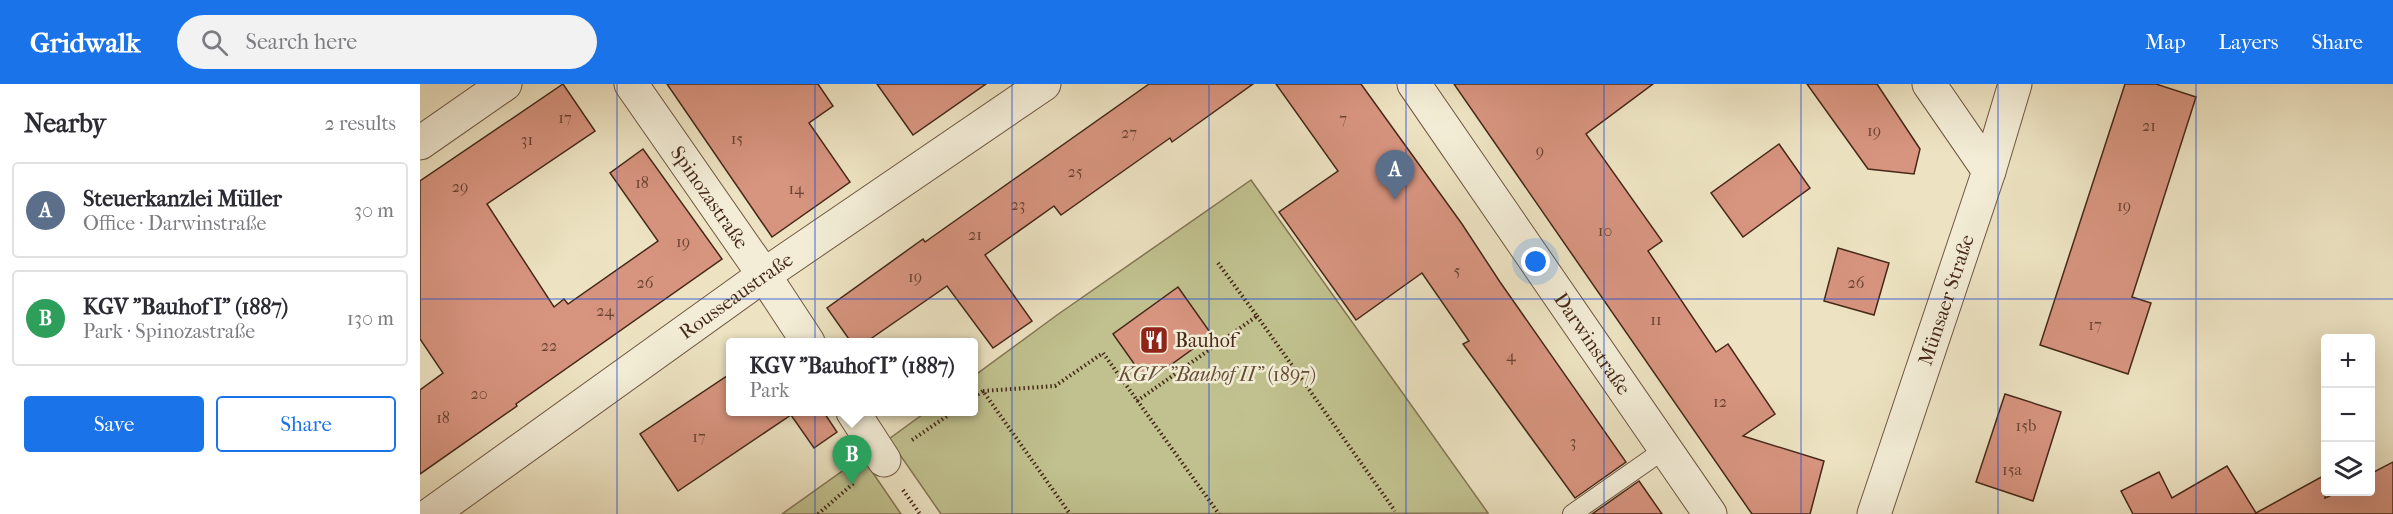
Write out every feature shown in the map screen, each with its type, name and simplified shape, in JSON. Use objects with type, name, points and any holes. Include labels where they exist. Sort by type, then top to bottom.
[{"type":"street","points":[[420,143],[505,84]]},
{"type":"street","name":"Spinozastraße","points":[[631,84],[805,338]]},
{"type":"street","name":"Rousseaustraße","points":[[431,514],[764,275],[1044,84]]},
{"type":"street","name":"Darwinstraße","points":[[1414,84],[1710,514]]},
{"type":"street","points":[[1929,84],[1989,171]]},
{"type":"street","name":"Münsaer Straße","points":[[1875,514],[1989,171],[2015,84]]},
{"type":"street","points":[[856,416],[884,460]]},
{"type":"lane","points":[[1572,514],[1665,449]]},
{"type":"path","points":[[1218,263],[1395,511]]},
{"type":"path","points":[[1137,400],[1257,316]]},
{"type":"path","points":[[978,394],[983,391],[1055,386],[1102,353],[1219,514]]},
{"type":"path","points":[[983,391],[1070,514]]},
{"type":"path","points":[[818,514],[862,476],[946,416]]},
{"type":"green space","name":"KGV \"Bauhof II\" (1897)","points":[[1251,180],[1488,513],[941,514],[889,439],[921,416],[978,416],[978,373]]},
{"type":"green space","points":[[862,457],[901,514],[782,514]]},
{"type":"building","points":[[563,84],[595,131],[487,204],[554,307],[564,299],[568,304],[658,241],[610,173],[643,149],[722,259],[420,474],[420,390],[443,373],[420,339],[420,181]]},
{"type":"building","points":[[667,84],[818,84],[833,106],[809,123],[850,182],[772,237]]},
{"type":"building","points":[[877,84],[986,84],[913,135]]},
{"type":"building","points":[[1149,84],[1253,84],[1172,142],[1170,138],[1061,215],[1054,206],[985,255],[1032,321],[993,348],[947,286],[872,338],[848,338],[827,308],[923,239],[925,242]]},
{"type":"building","points":[[1276,84],[1361,84],[1462,224],[1626,462],[1575,498],[1463,344],[1469,341],[1422,273],[1356,320],[1279,212],[1338,171]]},
{"type":"building","points":[[1454,84],[1653,84],[1586,134],[1662,241],[1648,251],[1716,352],[1728,344],[1775,414],[1743,436],[1824,461],[1810,514],[1752,514]]},
{"type":"building","points":[[1807,84],[1877,84],[1920,149],[1914,174],[1868,169]]},
{"type":"building","points":[[2125,84],[2156,84],[2196,97],[2132,297],[2151,303],[2128,374],[2040,345]]},
{"type":"building","points":[[1779,144],[1810,188],[1743,237],[1711,193]]},
{"type":"building","points":[[1838,248],[1889,263],[1874,315],[1824,301]]},
{"type":"building","points":[[1178,287],[1212,335],[1147,382],[1113,334]]},
{"type":"building","points":[[726,377],[726,416],[790,416],[678,491],[640,434]]},
{"type":"building","points":[[2005,394],[2061,412],[2033,501],[1976,482]]},
{"type":"building","points":[[792,416],[826,416],[837,432],[814,448]]},
{"type":"building","points":[[2393,462],[2393,514],[2133,514],[2121,491],[2159,472],[2172,498],[2227,466],[2256,513],[2321,477],[2321,496],[2325,498],[2329,496],[2375,496],[2375,471]]},
{"type":"building","points":[[1639,481],[1662,514],[1592,514]]},
{"type":"place","name":"Steuerkanzlei Müller","points":[[1395,200]]},
{"type":"place","name":"Bauhof","points":[[1154,340]]},
{"type":"place","name":"KGV \"Bauhof I\" (1887)","points":[[852,485]]}]
